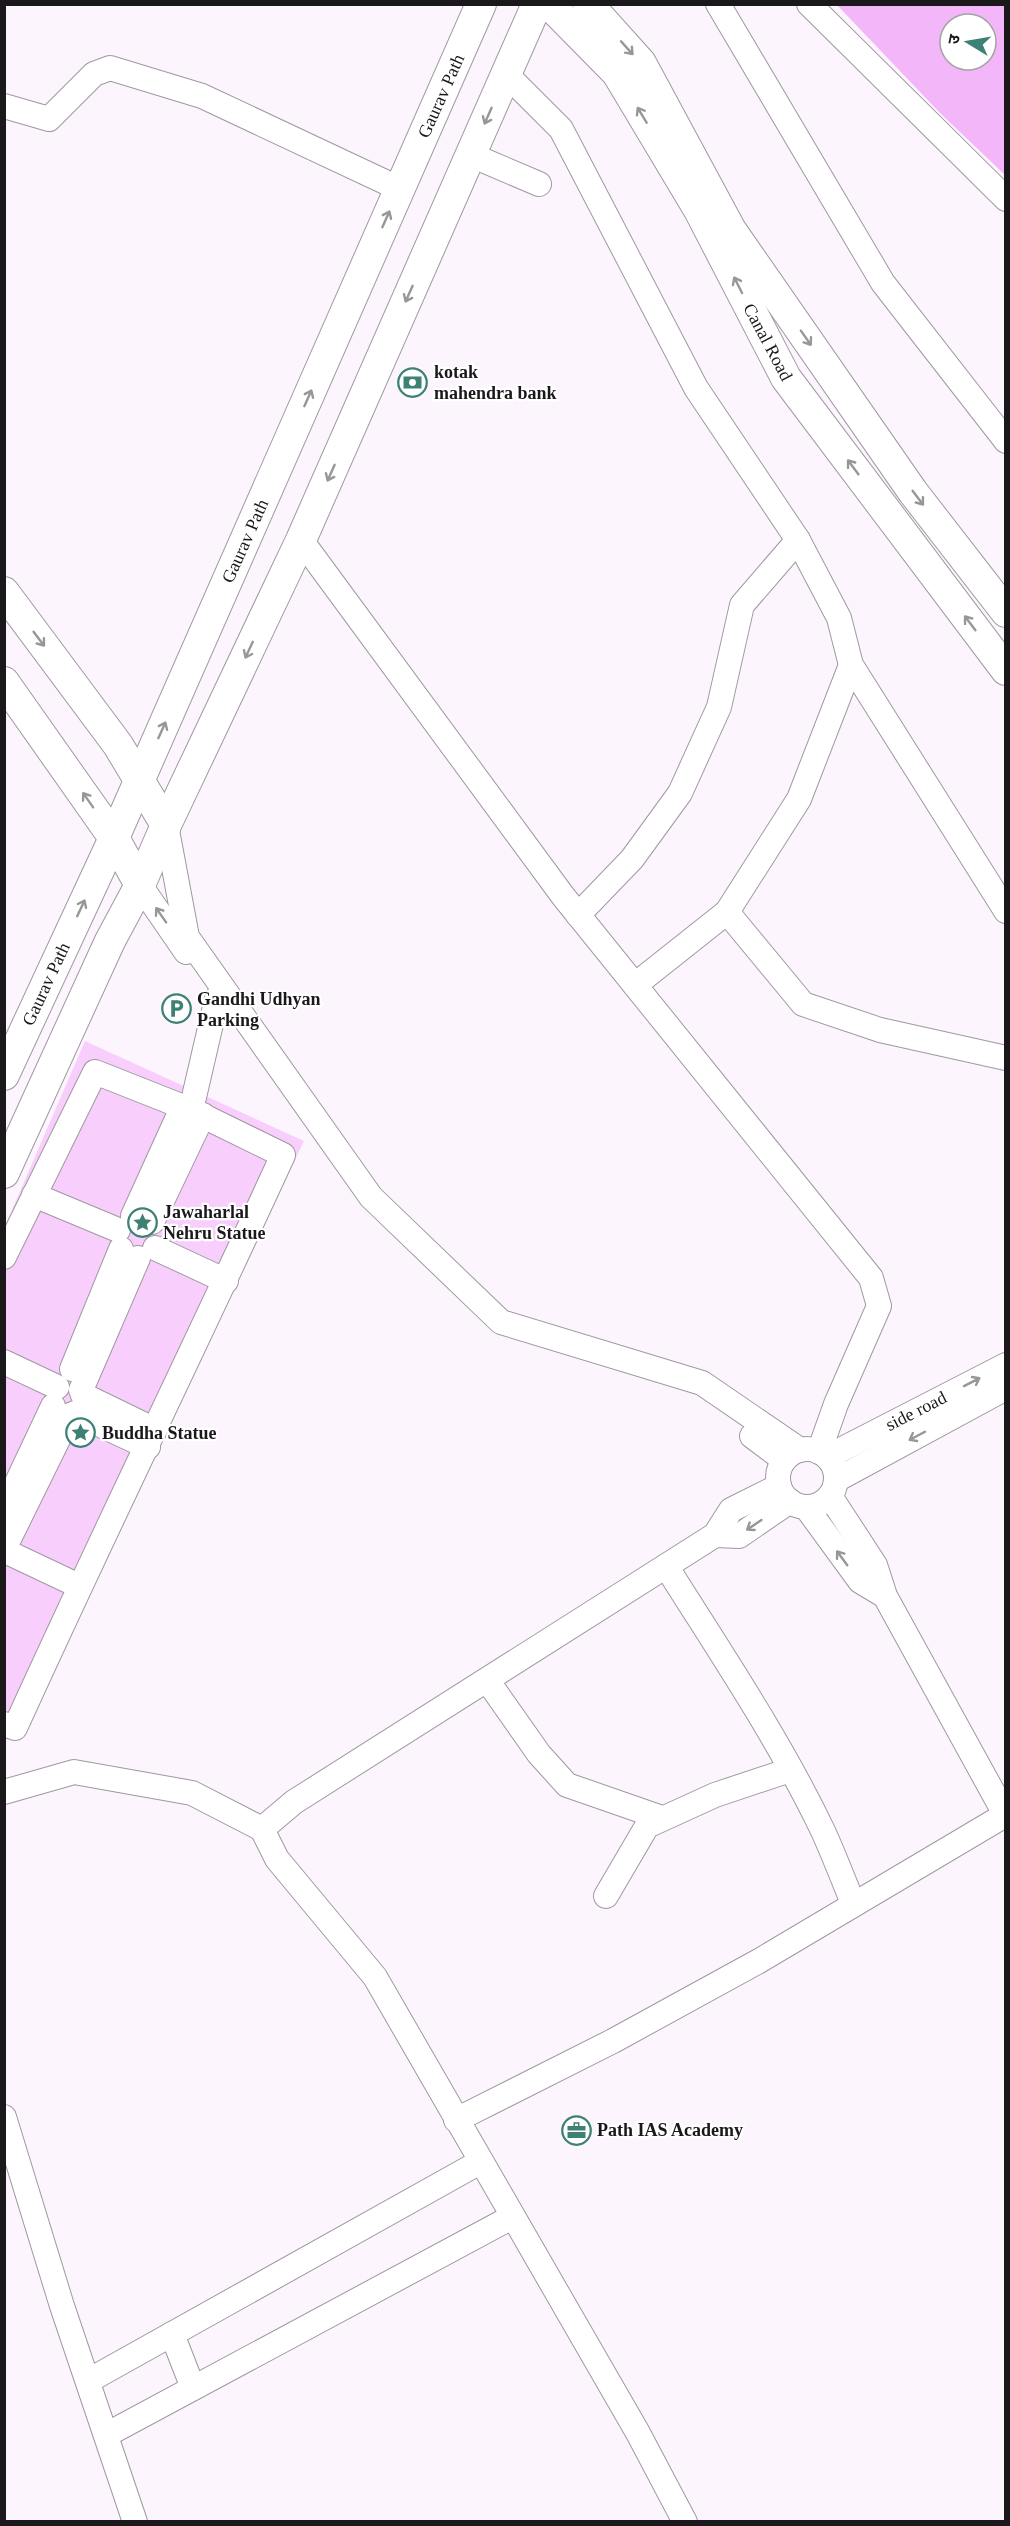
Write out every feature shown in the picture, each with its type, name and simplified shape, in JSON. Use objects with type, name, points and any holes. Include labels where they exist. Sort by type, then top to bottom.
[{"type":"main road","name":"Gaurav Path","points":[[4,1075],[14,1033],[114,837],[140,780],[481,4]]},
{"type":"main road","points":[[4,1173],[110,940],[140,885],[166,825],[301,540],[537,4]]},
{"type":"main road","name":"Canal Road","points":[[549,4],[617,73],[699,210],[786,378],[1005,670]]},
{"type":"main road","name":"Canal Road","points":[[588,4],[641,63],[731,230],[913,492],[1005,612]]},
{"type":"main road","points":[[4,592],[118,745],[166,825]]},
{"type":"main road","points":[[4,682],[114,837],[140,885]]},
{"type":"street","points":[[718,4],[883,283],[1005,441]]},
{"type":"street","points":[[809,4],[1005,199]]},
{"type":"street","points":[[4,106],[49,119],[94,74],[110,68],[202,96],[400,189]]},
{"type":"street","points":[[506,74],[561,129],[696,388],[798,540],[839,618],[851,665],[1005,911]]},
{"type":"street","points":[[471,155],[539,184]]},
{"type":"street","points":[[301,540],[462,762],[578,915],[871,1278],[879,1306],[836,1404],[808,1454],[780,1468],[792,1498],[860,1581],[885,1596]]},
{"type":"street","points":[[578,915],[632,859],[680,793],[719,706],[742,605],[798,540]]},
{"type":"street","points":[[635,986],[727,912],[799,799],[851,665]]},
{"type":"street","points":[[166,825],[187,937],[371,1197],[501,1322],[702,1383],[835,1471],[833,1488],[875,1565],[885,1596],[1005,1815],[853,1903],[759,1961],[613,2041],[456,2120]]},
{"type":"street","points":[[140,885],[321,1147],[372,1211],[499,1335],[696,1395],[808,1454]]},
{"type":"street","points":[[727,912],[803,1004],[880,1030],[1005,1058]]},
{"type":"street","points":[[79,1586],[7,1547],[67,1399],[193,1107],[218,998]]},
{"type":"street","points":[[4,1257],[95,1072],[193,1107],[283,1155],[152,1438],[79,1586],[15,1728],[4,1724]]},
{"type":"street","points":[[34,1195],[136,1237],[226,1281]]},
{"type":"street","points":[[4,1362],[67,1399],[152,1438]]},
{"type":"street","name":"side road","points":[[808,1454],[1005,1365]]},
{"type":"street","points":[[4,1380],[67,1399]]},
{"type":"street","name":"side road","points":[[833,1488],[1005,1388]]},
{"type":"street","points":[[4,1510],[67,1399]]},
{"type":"street","points":[[262,1828],[294,1802],[715,1535],[731,1510],[792,1498],[815,1506],[833,1488]]},
{"type":"street","points":[[666,1566],[749,1699],[790,1770],[823,1831],[853,1903]]},
{"type":"street","points":[[487,1680],[539,1755],[567,1785],[662,1818]]},
{"type":"street","points":[[606,1896],[647,1826],[715,1795],[790,1770]]},
{"type":"street","points":[[4,1792],[74,1772],[192,1793],[262,1828],[277,1859],[375,1977],[638,2433],[686,2522]]},
{"type":"street","points":[[4,2116],[135,2522]]},
{"type":"street","points":[[88,2380],[480,2162]]},
{"type":"street","points":[[106,2435],[512,2217]]},
{"type":"street","points":[[172,2334],[193,2388]]},
{"type":"shaded area","points":[[837,5],[1005,5],[1005,175],[941,114]]},
{"type":"shaded area","points":[[85,1041],[304,1141],[18,1740],[5,1733],[5,1226]]},
{"type":"place","name":"kotak mahendra bank","points":[[413,382]]},
{"type":"place","name":"Gandhi Udhyan Parking","points":[[176,1009]]},
{"type":"place","name":"Jawaharlal Nehru Statue","points":[[142,1222]]},
{"type":"place","name":"Buddha Statue","points":[[81,1433]]},
{"type":"place","name":"Path IAS Academy","points":[[576,2130]]}]
